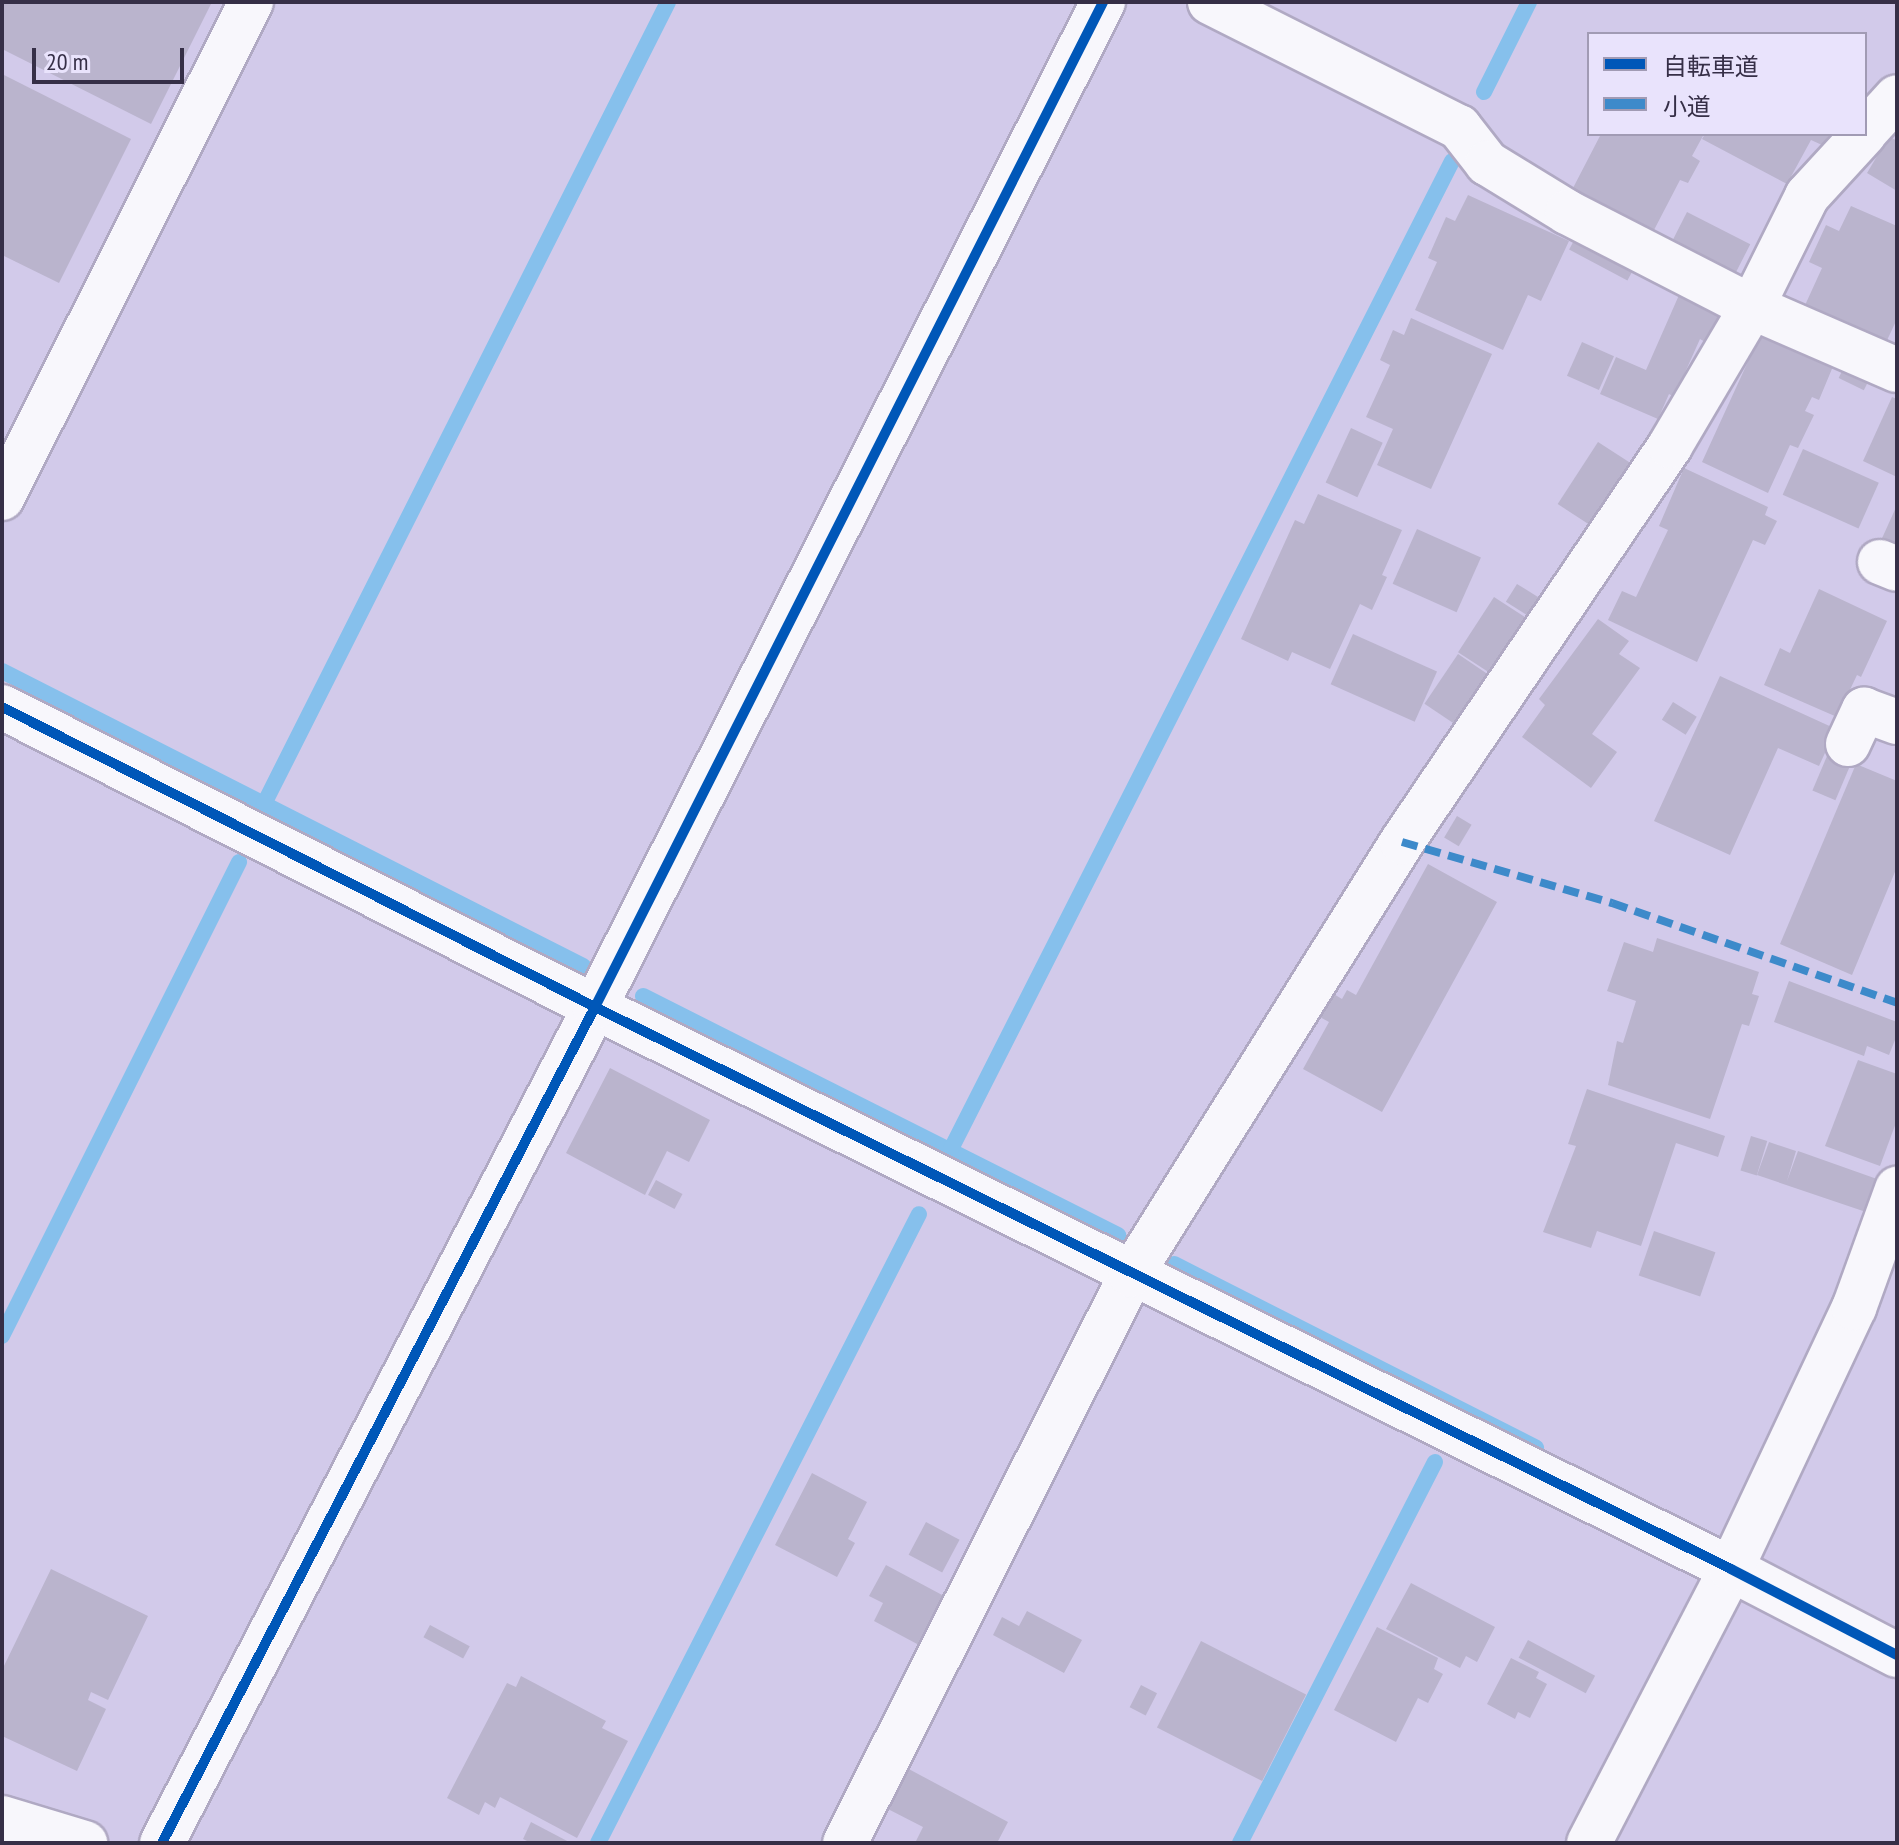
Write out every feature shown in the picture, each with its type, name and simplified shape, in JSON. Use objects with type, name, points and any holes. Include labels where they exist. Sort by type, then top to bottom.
[{"type":"street","points":[[2,498],[251,2]]},
{"type":"street","points":[[162,1843],[595,1007],[1103,2]]},
{"type":"street","points":[[1210,2],[1459,127],[1487,163],[1540,196],[1752,307],[1897,370]]},
{"type":"street","points":[[1867,130],[1897,97]]},
{"type":"street","points":[[845,1843],[1131,1275],[1402,842],[1670,446],[1752,307],[1807,196],[1861,136]]},
{"type":"street","points":[[2,707],[595,1007],[1131,1275],[1731,1569],[1897,1655]]},
{"type":"street","points":[[1848,744],[1864,710],[1897,722]]},
{"type":"street","points":[[1589,1843],[1731,1569],[1854,1308],[1897,1189]]},
{"type":"street","points":[[2,1818],[85,1843]]},
{"type":"building","points":[[2,2],[212,2],[151,124],[2,49]]},
{"type":"building","points":[[2,74],[131,139],[59,283],[2,255]]},
{"type":"building","points":[[1600,136],[1703,136],[1692,156],[1700,161],[1688,183],[1680,180],[1654,230],[1573,188]]},
{"type":"building","points":[[1704,136],[1829,136],[1822,145],[1811,140],[1787,184],[1702,139]]},
{"type":"building","points":[[1889,136],[1897,141],[1897,191],[1867,173]]},
{"type":"building","points":[[1468,195],[1569,241],[1541,301],[1528,295],[1503,350],[1415,310],[1437,262],[1428,258],[1446,217],[1455,221]]},
{"type":"building","points":[[1851,206],[1897,226],[1897,319],[1882,351],[1801,314],[1822,268],[1809,262],[1826,225],[1839,231]]},
{"type":"building","points":[[1687,212],[1750,244],[1732,280],[1669,248]]},
{"type":"building","points":[[1579,231],[1637,262],[1627,281],[1569,250]]},
{"type":"building","points":[[1683,286],[1724,305],[1707,343],[1700,339],[1674,397],[1669,394],[1658,419],[1600,394],[1616,357],[1646,370]]},
{"type":"building","points":[[1411,318],[1492,354],[1431,489],[1377,465],[1393,429],[1366,417],[1390,365],[1380,360],[1393,330],[1404,335]]},
{"type":"building","points":[[1762,331],[1834,364],[1819,400],[1812,397],[1805,411],[1814,415],[1798,448],[1790,445],[1768,493],[1702,462]]},
{"type":"building","points":[[1582,342],[1614,356],[1599,390],[1567,376]]},
{"type":"building","points":[[1847,361],[1872,373],[1864,390],[1839,378]]},
{"type":"building","points":[[1892,397],[1897,399],[1897,477],[1863,461]]},
{"type":"building","points":[[1351,428],[1383,443],[1357,497],[1326,482]]},
{"type":"building","points":[[1598,442],[1633,465],[1593,527],[1558,504]]},
{"type":"building","points":[[1803,449],[1879,483],[1858,528],[1783,495]]},
{"type":"building","points":[[1684,468],[1768,507],[1765,515],[1777,521],[1765,545],[1753,540],[1697,662],[1608,620],[1622,591],[1636,597],[1668,530],[1659,526]]},
{"type":"building","points":[[1318,494],[1402,530],[1382,575],[1387,577],[1372,610],[1360,604],[1330,669],[1292,652],[1288,661],[1241,639],[1295,520],[1304,524]]},
{"type":"building","points":[[1897,505],[1897,553],[1879,545]]},
{"type":"building","points":[[1417,529],[1481,557],[1457,612],[1393,584]]},
{"type":"building","points":[[1517,584],[1541,599],[1530,617],[1506,602]]},
{"type":"building","points":[[1819,589],[1887,621],[1861,677],[1857,675],[1837,717],[1764,685],[1780,648],[1790,653]]},
{"type":"building","points":[[1494,597],[1531,621],[1495,676],[1458,652]]},
{"type":"building","points":[[1598,619],[1629,641],[1619,654],[1640,668],[1592,734],[1617,752],[1591,788],[1522,737],[1545,705],[1539,699]]},
{"type":"building","points":[[1353,634],[1437,671],[1415,722],[1331,684]]},
{"type":"building","points":[[1458,654],[1488,674],[1454,724],[1424,704]]},
{"type":"building","points":[[1720,676],[1836,729],[1819,766],[1778,748],[1730,855],[1654,821]]},
{"type":"building","points":[[1673,702],[1697,717],[1686,735],[1662,720]]},
{"type":"building","points":[[1830,749],[1853,759],[1835,800],[1812,790]]},
{"type":"building","points":[[1856,764],[1897,781],[1897,867],[1852,975],[1780,944]]},
{"type":"building","points":[[1457,816],[1472,825],[1459,846],[1444,837]]},
{"type":"building","points":[[1428,864],[1497,902],[1382,1112],[1303,1069],[1329,1022],[1318,1016],[1332,993],[1342,999],[1347,990],[1356,995]]},
{"type":"building","points":[[1657,938],[1759,972],[1752,994],[1759,996],[1749,1026],[1742,1024],[1710,1119],[1608,1085],[1617,1041],[1623,1043],[1636,1001],[1607,991],[1624,942],[1653,952]]},
{"type":"building","points":[[1789,981],[1897,1022],[1897,1035],[1889,1055],[1867,1046],[1864,1056],[1774,1022]]},
{"type":"building","points":[[1858,1060],[1897,1074],[1897,1120],[1880,1166],[1825,1146]]},
{"type":"building","points":[[610,1068],[710,1120],[689,1162],[667,1151],[645,1195],[566,1153]]},
{"type":"building","points":[[1587,1089],[1725,1136],[1718,1157],[1676,1143],[1641,1246],[1597,1231],[1591,1248],[1543,1232],[1576,1146],[1568,1144]]},
{"type":"building","points":[[1751,1136],[1767,1141],[1757,1175],[1740,1170]]},
{"type":"building","points":[[1769,1142],[1796,1151],[1787,1181],[1798,1151],[1877,1179],[1866,1212],[1757,1175]]},
{"type":"building","points":[[656,1180],[682,1194],[675,1209],[648,1195]]},
{"type":"building","points":[[1654,1231],[1715,1252],[1700,1297],[1639,1275]]},
{"type":"building","points":[[812,1473],[867,1502],[848,1539],[855,1543],[837,1577],[775,1545]]},
{"type":"building","points":[[926,1522],[960,1540],[942,1573],[909,1555]]},
{"type":"building","points":[[886,1565],[944,1596],[919,1645],[874,1621],[883,1603],[869,1596]]},
{"type":"building","points":[[51,1569],[148,1616],[108,1700],[91,1692],[88,1700],[106,1709],[77,1771],[2,1736],[2,1670]]},
{"type":"building","points":[[1411,1583],[1495,1627],[1477,1662],[1466,1656],[1460,1668],[1386,1629]]},
{"type":"building","points":[[1027,1611],[1082,1640],[1064,1673],[993,1635],[1002,1617],[1019,1626]]},
{"type":"building","points":[[430,1625],[470,1646],[463,1658],[423,1637]]},
{"type":"building","points":[[1377,1627],[1438,1658],[1434,1669],[1443,1674],[1428,1703],[1418,1698],[1396,1742],[1334,1710]]},
{"type":"building","points":[[1528,1640],[1595,1676],[1586,1693],[1519,1658]]},
{"type":"building","points":[[1201,1641],[1306,1695],[1262,1781],[1157,1727]]},
{"type":"building","points":[[1511,1658],[1539,1672],[1536,1678],[1547,1684],[1530,1718],[1518,1712],[1515,1719],[1487,1704]]},
{"type":"building","points":[[521,1676],[606,1721],[602,1728],[628,1741],[577,1838],[500,1797],[495,1808],[485,1802],[479,1815],[447,1798],[507,1683],[516,1687]]},
{"type":"building","points":[[1141,1685],[1157,1693],[1146,1715],[1130,1707]]},
{"type":"building","points":[[905,1767],[1008,1822],[997,1843],[915,1843],[923,1827],[884,1807]]},
{"type":"building","points":[[531,1822],[571,1843],[531,1843],[523,1839]]},
{"type":"waterway","points":[[264,804],[668,2]]},
{"type":"waterway","points":[[1484,92],[1529,2]]},
{"type":"waterway","points":[[950,1151],[1452,161]]},
{"type":"waterway","points":[[2,671],[583,966]]},
{"type":"waterway","points":[[2,1336],[239,862]]},
{"type":"waterway","points":[[643,996],[1118,1235]]},
{"type":"waterway","points":[[598,1843],[919,1214]]},
{"type":"waterway","points":[[1174,1264],[1536,1448]]},
{"type":"waterway","points":[[1240,1843],[1435,1462]]},
{"type":"marked path","points":[[1402,842],[1612,903],[1897,1003]]},
{"type":"cycle path","points":[[162,1843],[595,1007],[1103,2]]},
{"type":"cycle path","points":[[2,707],[595,1007],[1731,1569],[1897,1655]]}]
